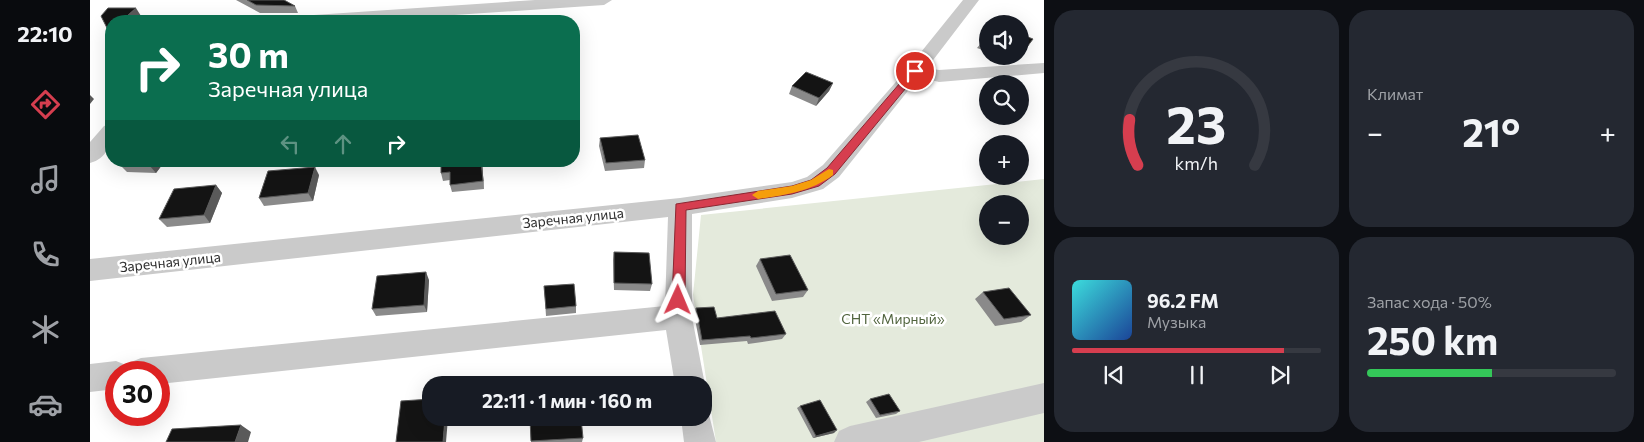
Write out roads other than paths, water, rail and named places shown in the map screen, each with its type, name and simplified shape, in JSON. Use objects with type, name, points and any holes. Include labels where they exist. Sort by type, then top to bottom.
[{"type":"street","points":[[382,15],[389,0]]},
{"type":"street","points":[[394,15],[604,0]]},
{"type":"street","name":"Заречная улица","points":[[90,270],[680,206],[792,190],[815,183],[831,171],[915,71],[971,0]]},
{"type":"street","points":[[915,71],[939,76],[1044,68]]},
{"type":"street","points":[[90,156],[105,138]]},
{"type":"street","points":[[680,206],[678,317],[688,376]]},
{"type":"street","points":[[170,369],[678,317]]},
{"type":"street","points":[[90,378],[105,376]]},
{"type":"street","points":[[850,442],[1044,398]]},
{"type":"street","points":[[697,426],[700,442]]},
{"type":"park label","name":"СНТ «Мирный»","points":[[893,319]]}]
